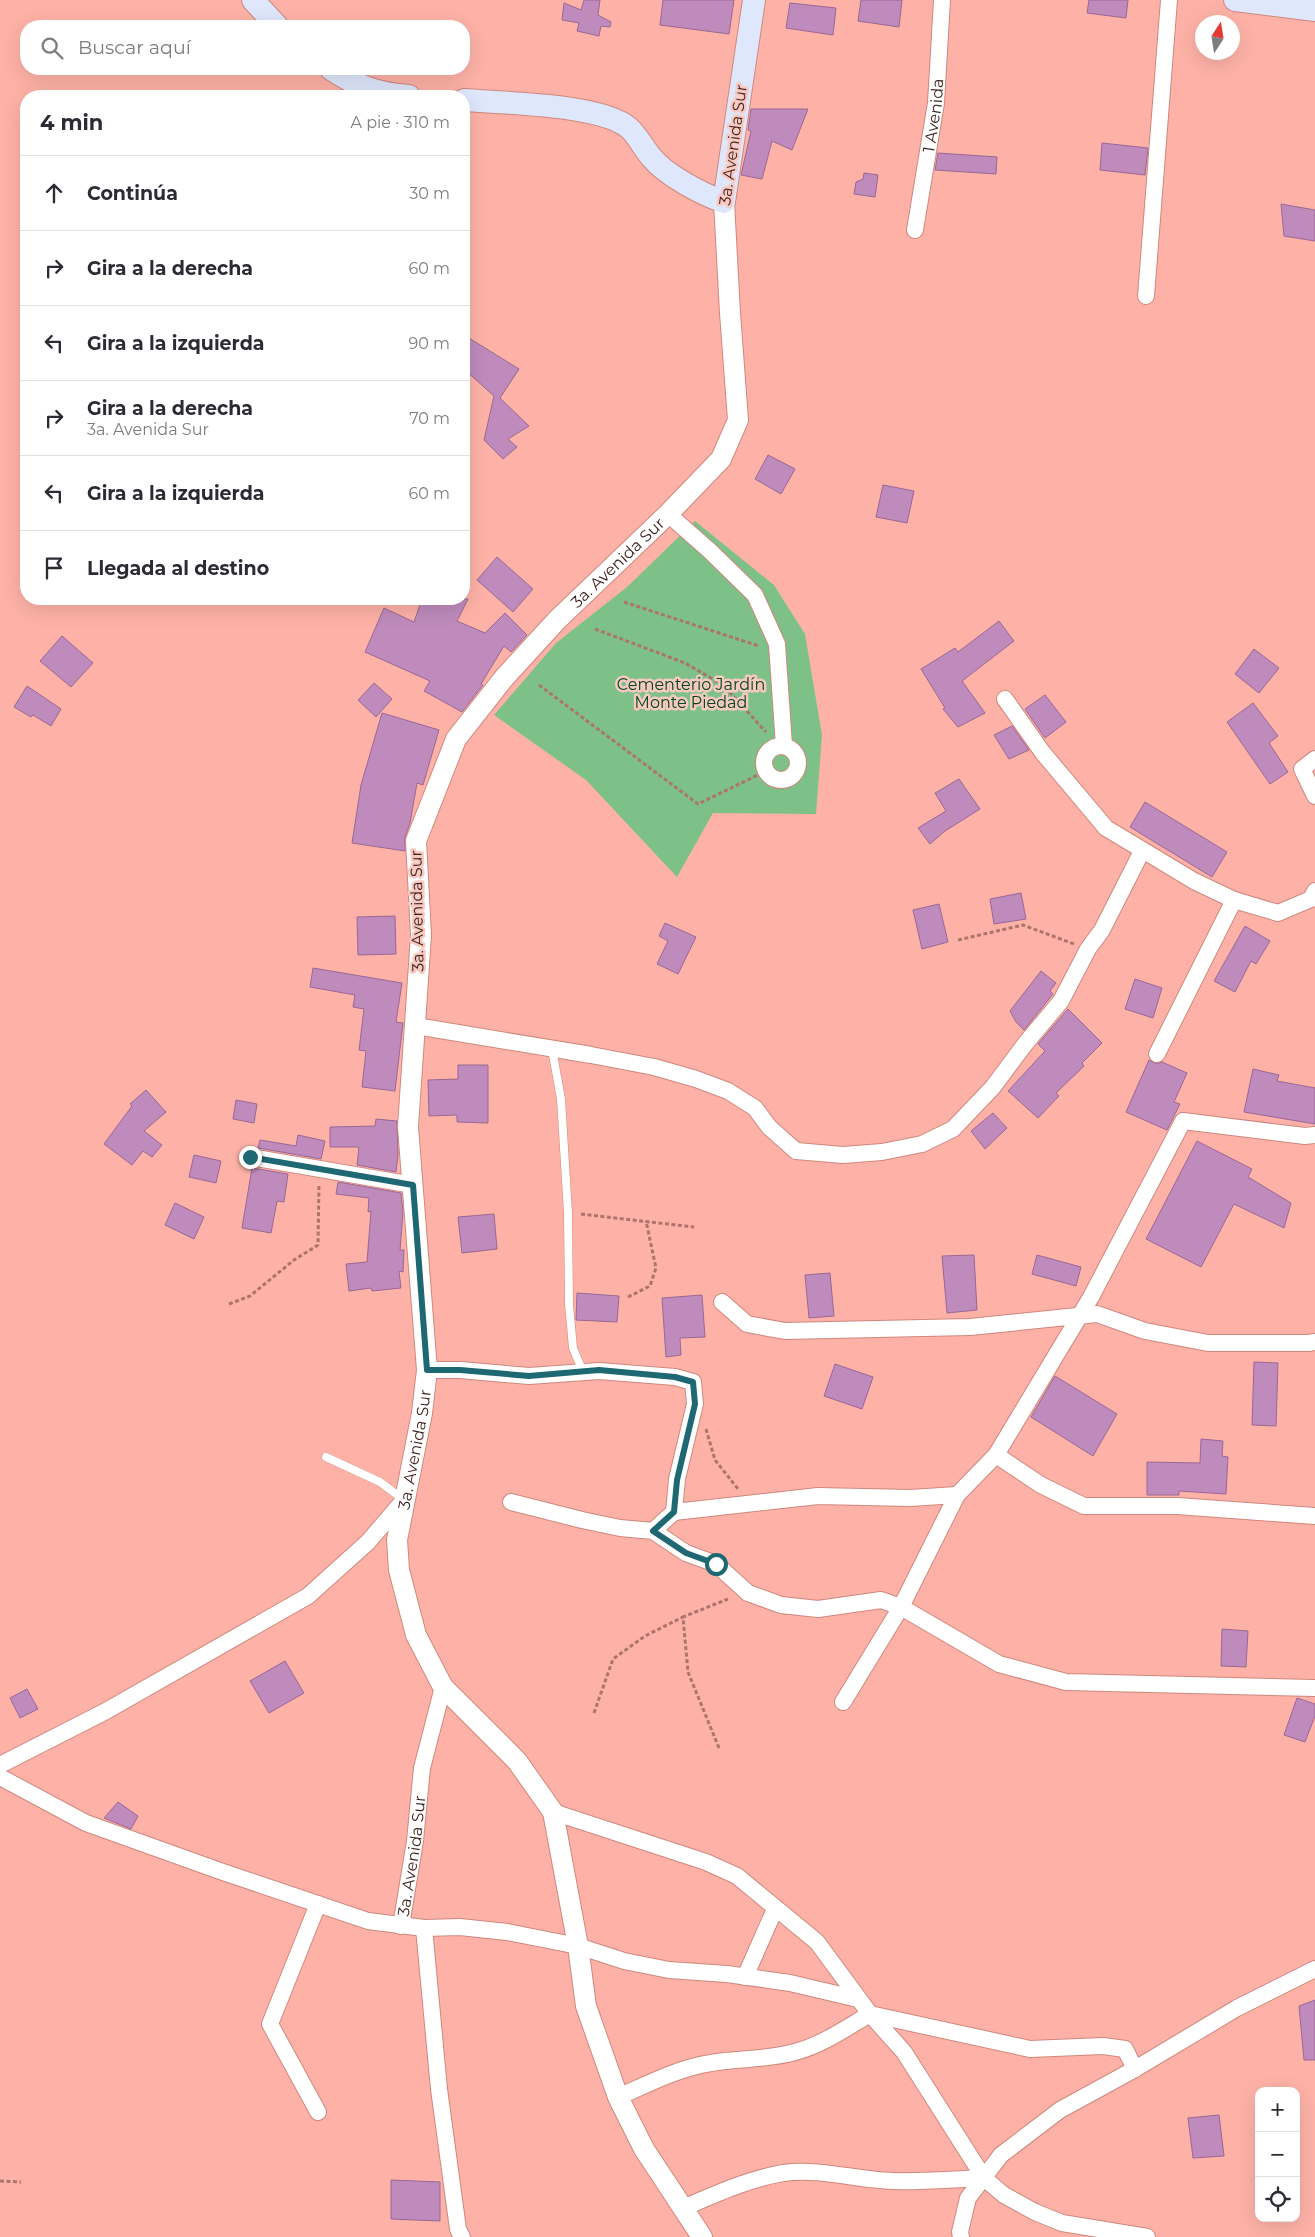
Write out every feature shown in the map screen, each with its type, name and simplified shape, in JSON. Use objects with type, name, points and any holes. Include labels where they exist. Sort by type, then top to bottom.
[{"type":"main road","points":[[253,0],[271,20]]},
{"type":"main road","name":"3a. Avenida Sur","points":[[724,202],[754,0]]},
{"type":"main road","points":[[1235,0],[1315,10]]},
{"type":"main road","points":[[340,75],[354,84],[373,90]]},
{"type":"main road","points":[[470,100],[538,105],[603,115],[629,128],[653,160],[690,186],[724,202]]},
{"type":"street","name":"1 Avenida","points":[[914,230],[936,103],[942,0]]},
{"type":"street","points":[[1146,296],[1169,0]]},
{"type":"street","name":"3a. Avenida Sur","points":[[401,1926],[416,1841],[422,1768],[443,1687],[416,1635],[400,1570],[397,1540],[422,1413],[427,1370],[408,1127],[421,935],[416,841],[456,739],[504,678],[557,620],[668,514],[722,459],[738,420],[724,202]]},
{"type":"street","points":[[668,514],[710,551],[755,595],[777,644],[781,746]]},
{"type":"street","points":[[1005,699],[1043,753],[1106,828],[1142,851],[1194,882],[1234,900],[1278,912],[1311,899],[1315,891]]},
{"type":"street","points":[[781,746],[794,752],[798,762],[791,777],[780,780],[766,771],[764,766],[769,751],[781,746]]},
{"type":"street","points":[[1315,759],[1302,769],[1315,796]]},
{"type":"street","points":[[416,1026],[477,1034],[654,1067],[696,1079],[728,1091],[755,1108],[769,1127],[796,1151],[843,1155],[882,1152],[922,1144],[953,1129],[993,1088],[1061,1001],[1088,949],[1102,930],[1142,851]]},
{"type":"street","points":[[1157,1054],[1234,900]]},
{"type":"street","points":[[844,1702],[901,1607],[957,1495],[996,1455],[1079,1314],[1091,1297],[1183,1121],[1306,1136],[1315,1135]]},
{"type":"street","points":[[250,1157],[413,1185]]},
{"type":"street","points":[[722,1302],[747,1324],[785,1331],[970,1327],[1079,1314],[1097,1314],[1145,1331],[1208,1343],[1315,1342]]},
{"type":"street","points":[[427,1370],[460,1370],[529,1376],[599,1370],[675,1377],[693,1382],[695,1404],[677,1480],[674,1512]]},
{"type":"street","points":[[996,1455],[1041,1485],[1084,1506],[1178,1506],[1315,1516]]},
{"type":"street","points":[[653,1531],[674,1512],[818,1496],[910,1498],[957,1495]]},
{"type":"street","points":[[0,1765],[106,1711],[308,1596],[368,1542],[404,1500]]},
{"type":"street","points":[[511,1502],[620,1528],[653,1531],[686,1553],[716,1564],[748,1593],[781,1605],[818,1609],[881,1600],[901,1607],[998,1664],[1066,1682],[1315,1688]]},
{"type":"street","points":[[443,1687],[517,1761],[553,1812],[578,1946],[586,2006],[618,2098],[644,2149],[702,2237]]},
{"type":"street","points":[[0,1777],[43,1802],[86,1823],[368,1921],[424,1928],[460,1928],[507,1932],[578,1946],[624,1961],[669,1970],[745,1976],[790,1982],[858,1999]]},
{"type":"street","points":[[553,1812],[706,1862],[737,1876],[817,1942],[858,1999],[904,2052],[984,2178],[1004,2196],[1034,2212],[1062,2223],[1147,2237]]},
{"type":"street","points":[[318,1904],[270,2024],[318,2112]]},
{"type":"street","points":[[745,1976],[775,1909]]},
{"type":"street","points":[[424,1928],[439,2089],[458,2229],[462,2237]]},
{"type":"street","points":[[961,2237],[960,2232],[968,2198],[1001,2155],[1060,2110],[1135,2069],[1237,2008],[1315,1969]]},
{"type":"street","points":[[618,2098],[669,2074],[711,2063],[755,2059],[796,2052],[831,2037],[870,2014],[1030,2049],[1103,2046],[1125,2049],[1135,2069]]},
{"type":"street","points":[[683,2208],[742,2183],[784,2173],[821,2171],[856,2178],[892,2181],[984,2178]]},
{"type":"lane","points":[[552,1049],[561,1099],[568,1213],[569,1304],[572,1339],[573,1348],[583,1372]]},
{"type":"lane","points":[[326,1457],[380,1482],[404,1500]]},
{"type":"path","points":[[624,602],[778,652]]},
{"type":"path","points":[[595,629],[685,663],[723,685],[781,746]]},
{"type":"path","points":[[539,685],[698,804],[766,771]]},
{"type":"path","points":[[958,940],[1023,925],[1088,949]]},
{"type":"path","points":[[229,1304],[250,1296],[294,1260],[318,1245],[319,1169]]},
{"type":"path","points":[[568,1213],[694,1227]]},
{"type":"path","points":[[628,1297],[650,1286],[656,1268],[646,1222]]},
{"type":"path","points":[[691,1420],[708,1430],[716,1460],[750,1504]]},
{"type":"path","points":[[594,1713],[613,1658],[645,1636],[683,1617],[722,1600],[748,1593]]},
{"type":"path","points":[[683,1617],[688,1672],[719,1748]]},
{"type":"path","points":[[0,2181],[21,2182]]},
{"type":"green space","name":"Cementerio Jardín Monte Piedad","points":[[695,521],[774,585],[805,634],[822,735],[816,814],[713,813],[677,877],[586,780],[494,715],[556,643],[627,587]]},
{"type":"building","points":[[584,0],[600,0],[598,15],[611,22],[610,27],[601,26],[599,36],[577,31],[579,23],[562,20],[564,3],[581,10]]},
{"type":"building","points":[[663,0],[734,0],[729,34],[660,25]]},
{"type":"building","points":[[861,0],[902,0],[899,27],[858,21]]},
{"type":"building","points":[[1089,0],[1128,0],[1126,18],[1087,13]]},
{"type":"building","points":[[790,3],[836,8],[833,35],[786,28]]},
{"type":"building","points":[[751,109],[808,109],[792,150],[772,141],[762,179],[741,175],[751,131],[748,130]]},
{"type":"building","points":[[1102,143],[1148,148],[1145,175],[1100,170]]},
{"type":"building","points":[[938,153],[997,157],[996,174],[935,170]]},
{"type":"building","points":[[864,173],[878,175],[875,197],[854,194],[856,182],[863,179]]},
{"type":"building","points":[[1281,204],[1315,210],[1315,241],[1284,236]]},
{"type":"building","points":[[470,339],[519,369],[500,398],[529,426],[508,439],[517,447],[503,459],[484,440],[494,396],[470,374]]},
{"type":"building","points":[[768,455],[795,469],[781,494],[755,479]]},
{"type":"building","points":[[883,485],[914,491],[907,523],[876,517]]},
{"type":"building","points":[[497,557],[533,589],[513,612],[477,580]]},
{"type":"building","points":[[420,605],[465,605],[457,621],[485,633],[505,613],[527,635],[511,652],[504,646],[481,684],[483,685],[462,712],[424,691],[430,681],[365,652],[384,608],[414,622]]},
{"type":"building","points":[[999,621],[1014,641],[962,681],[985,713],[958,727],[943,709],[945,708],[921,669],[955,648],[958,652]]},
{"type":"building","points":[[62,636],[93,663],[71,687],[40,661]]},
{"type":"building","points":[[1254,649],[1279,668],[1259,693],[1235,674]]},
{"type":"building","points":[[374,683],[392,699],[376,717],[358,700]]},
{"type":"building","points":[[27,686],[61,709],[51,726],[33,715],[31,717],[14,707]]},
{"type":"building","points":[[1045,695],[1066,722],[1045,738],[1025,709]]},
{"type":"building","points":[[1253,703],[1278,736],[1269,743],[1288,772],[1270,784],[1227,722]]},
{"type":"building","points":[[382,713],[439,730],[423,785],[417,783],[410,823],[405,837],[405,851],[352,843],[361,785]]},
{"type":"building","points":[[1012,726],[1029,750],[1009,759],[994,735]]},
{"type":"building","points":[[959,779],[980,809],[945,831],[930,844],[918,828],[946,811],[935,793]]},
{"type":"building","points":[[1145,802],[1227,852],[1212,877],[1130,827]]},
{"type":"building","points":[[1021,893],[1026,919],[994,924],[990,899]]},
{"type":"building","points":[[939,904],[948,942],[922,949],[913,910]]},
{"type":"building","points":[[395,916],[396,954],[358,955],[357,917]]},
{"type":"building","points":[[665,923],[696,937],[678,974],[657,964],[668,941],[659,936]]},
{"type":"building","points":[[1245,926],[1270,941],[1256,964],[1251,961],[1235,992],[1214,981]]},
{"type":"building","points":[[313,968],[402,983],[396,1022],[403,1023],[395,1091],[362,1087],[366,1051],[359,1050],[364,1009],[353,1007],[355,995],[310,987]]},
{"type":"building","points":[[1041,971],[1056,983],[1050,991],[1053,994],[1024,1030],[1016,1022],[1010,1011]]},
{"type":"building","points":[[1135,979],[1162,988],[1153,1018],[1125,1009]]},
{"type":"building","points":[[1068,1009],[1102,1043],[1082,1063],[1084,1066],[1056,1093],[1059,1096],[1038,1118],[1008,1091],[1045,1051],[1038,1044]]},
{"type":"building","points":[[1149,1060],[1157,1064],[1162,1062],[1187,1073],[1174,1102],[1180,1104],[1167,1130],[1126,1112]]},
{"type":"building","points":[[458,1065],[488,1065],[488,1123],[457,1122],[457,1115],[429,1116],[428,1080],[458,1079]]},
{"type":"building","points":[[1253,1069],[1279,1075],[1277,1081],[1315,1088],[1315,1124],[1244,1112]]},
{"type":"building","points":[[146,1090],[166,1112],[144,1131],[162,1145],[152,1157],[143,1151],[132,1165],[104,1144],[132,1106],[130,1104]]},
{"type":"building","points":[[236,1100],[257,1104],[254,1123],[233,1119]]},
{"type":"building","points":[[993,1113],[1007,1128],[985,1149],[971,1131]]},
{"type":"building","points":[[376,1119],[397,1121],[398,1154],[396,1172],[357,1165],[359,1147],[330,1147],[330,1127],[375,1126]]},
{"type":"building","points":[[298,1135],[325,1141],[321,1159],[258,1148],[260,1140],[296,1146]]},
{"type":"building","points":[[1197,1141],[1252,1169],[1248,1177],[1291,1203],[1284,1228],[1234,1204],[1201,1267],[1146,1239]]},
{"type":"building","points":[[194,1155],[221,1161],[216,1183],[189,1177]]},
{"type":"building","points":[[252,1168],[288,1174],[284,1202],[277,1201],[271,1233],[242,1228]]},
{"type":"building","points":[[338,1182],[401,1193],[403,1212],[400,1250],[404,1250],[403,1272],[399,1271],[401,1288],[372,1291],[371,1288],[349,1291],[346,1264],[367,1262],[371,1211],[368,1212],[369,1198],[336,1194]]},
{"type":"building","points":[[175,1203],[204,1217],[194,1239],[165,1225]]},
{"type":"building","points":[[494,1214],[497,1249],[462,1253],[458,1217]]},
{"type":"building","points":[[974,1255],[977,1310],[947,1313],[942,1256]]},
{"type":"building","points":[[1037,1255],[1081,1267],[1076,1286],[1032,1274]]},
{"type":"building","points":[[830,1273],[834,1316],[809,1318],[805,1275]]},
{"type":"building","points":[[577,1293],[619,1296],[617,1322],[576,1320]]},
{"type":"building","points":[[702,1295],[705,1337],[680,1338],[681,1355],[666,1357],[662,1298]]},
{"type":"building","points":[[1254,1362],[1278,1363],[1276,1426],[1252,1425]]},
{"type":"building","points":[[835,1364],[873,1377],[862,1409],[824,1396]]},
{"type":"building","points":[[1055,1376],[1117,1414],[1093,1456],[1031,1417]]},
{"type":"building","points":[[1201,1439],[1223,1441],[1222,1456],[1228,1457],[1226,1494],[1179,1491],[1179,1495],[1147,1495],[1147,1462],[1200,1463]]},
{"type":"building","points":[[1222,1629],[1248,1631],[1246,1667],[1221,1666]]},
{"type":"building","points":[[285,1661],[304,1693],[269,1713],[250,1681]]},
{"type":"building","points":[[27,1689],[38,1709],[20,1718],[10,1698]]},
{"type":"building","points":[[1297,1698],[1315,1704],[1315,1716],[1305,1742],[1284,1735]]},
{"type":"building","points":[[118,1802],[138,1816],[131,1829],[104,1818]]},
{"type":"building","points":[[1315,2000],[1315,2060],[1304,2060],[1299,2006]]},
{"type":"building","points":[[1219,2115],[1224,2156],[1193,2158],[1188,2118]]},
{"type":"building","points":[[391,2180],[440,2182],[440,2221],[391,2219]]},
{"type":"route","points":[[250,1157],[413,1185],[427,1370],[460,1370],[529,1376],[599,1370],[675,1377],[693,1382],[695,1404],[677,1480],[674,1512],[653,1531],[686,1553],[716,1564]]}]
